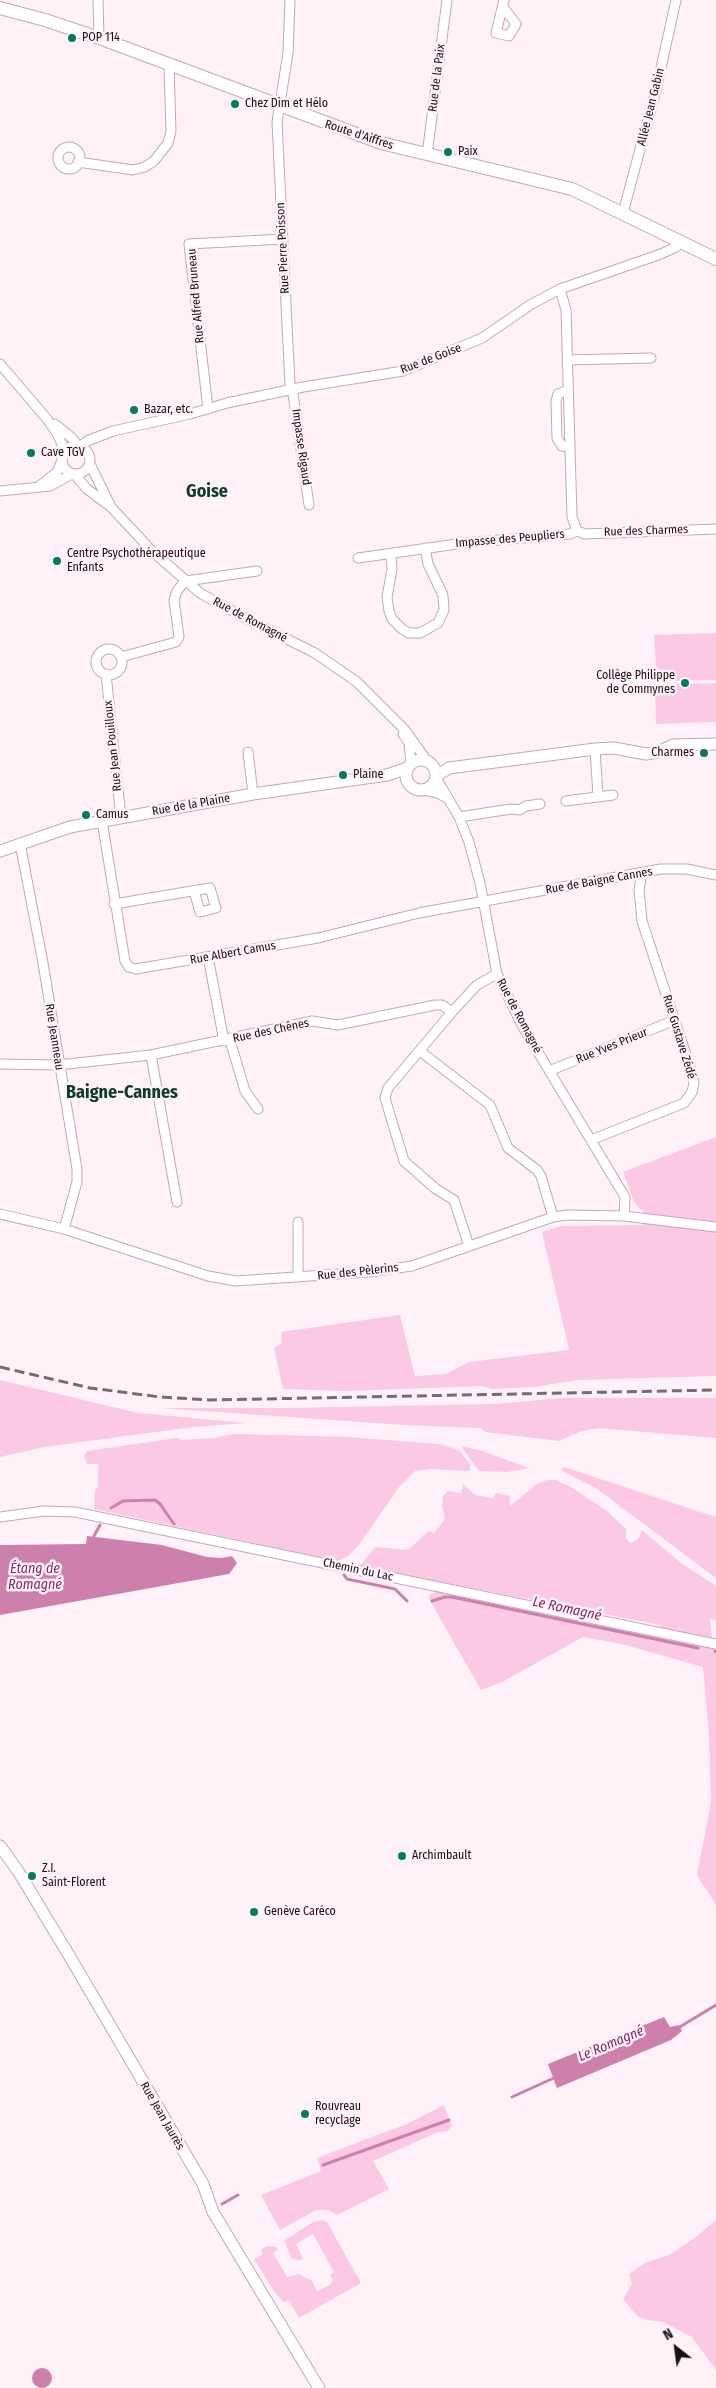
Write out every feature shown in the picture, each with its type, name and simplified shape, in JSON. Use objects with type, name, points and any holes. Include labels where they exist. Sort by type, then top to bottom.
[{"type":"main road","name":"Route d'Aiffres","points":[[0,8],[45,20],[99,38],[351,133],[427,155],[572,189],[716,259]]},
{"type":"street","points":[[98,0],[99,38]]},
{"type":"street","name":"Rue Pierre Poisson","points":[[290,0],[288,53],[277,122],[291,389]]},
{"type":"street","name":"Rue de la Paix","points":[[427,155],[446,0]]},
{"type":"street","name":"Allée Jean Gabin","points":[[623,213],[657,86],[676,0]]},
{"type":"street","points":[[78,162],[133,170],[144,168],[154,161],[168,143],[170,131],[169,65]]},
{"type":"street","name":"Rue Alfred Bruneau","points":[[208,409],[189,244],[283,240]]},
{"type":"street","name":"Rue de Goise","points":[[79,446],[104,435],[291,389],[365,376],[389,375],[430,361],[482,338],[524,308],[560,289],[661,254],[676,247],[680,241]]},
{"type":"street","name":"Impasse des Peupliers","points":[[358,558],[425,548],[570,534],[577,531],[572,517],[566,310],[560,289]]},
{"type":"street","points":[[568,360],[650,358]]},
{"type":"street","points":[[0,364],[47,419],[58,435],[65,469],[73,474]]},
{"type":"street","name":"Impasse Rigaud","points":[[291,389],[309,505]]},
{"type":"street","points":[[47,419],[72,438],[90,460]]},
{"type":"street","points":[[0,490],[50,486],[73,474],[82,473],[90,460],[96,443],[104,435]]},
{"type":"street","points":[[37,488],[57,472],[63,456],[79,446]]},
{"type":"street","name":"Rue de Romagné","points":[[90,460],[111,507]]},
{"type":"street","name":"Rue de Romagné","points":[[73,474],[111,507],[152,551],[200,593],[315,653],[357,682],[414,741],[429,762]]},
{"type":"street","name":"Rue des Charmes","points":[[577,531],[585,534],[716,529]]},
{"type":"street","points":[[390,554],[392,569],[387,588],[389,611],[392,619],[402,629],[420,633],[438,623],[444,610],[443,595],[428,564],[425,548]]},
{"type":"street","points":[[106,674],[114,673],[120,668],[120,657],[176,642],[179,637],[174,600],[176,591],[185,581],[258,571]]},
{"type":"street","name":"Rue Jean Pouilloux","points":[[120,657],[110,649],[99,654],[96,666],[106,674],[121,818]]},
{"type":"street","name":"Rue de Romagné","points":[[397,723],[408,743],[412,758],[409,766]]},
{"type":"street","points":[[449,799],[438,793],[415,789],[408,783],[406,778],[409,766],[419,760],[449,768],[614,748],[646,754],[658,752],[673,745],[716,744]]},
{"type":"street","points":[[595,750],[598,796]]},
{"type":"street","points":[[248,752],[253,794]]},
{"type":"street","points":[[429,762],[436,777]]},
{"type":"street","name":"Rue de la Plaine","points":[[0,850],[58,830],[253,794],[387,775],[409,766]]},
{"type":"street","points":[[424,790],[432,786],[436,777],[449,768]]},
{"type":"street","name":"Rue de la Plaine","points":[[387,775],[408,783]]},
{"type":"street","name":"Rue de Romagné","points":[[436,777],[459,817],[474,858],[497,974],[549,1071],[625,1197],[624,1216]]},
{"type":"street","points":[[566,801],[613,795]]},
{"type":"street","points":[[459,817],[511,809],[520,810],[526,806],[540,804]]},
{"type":"street","name":"Rue Albert Camus","points":[[102,821],[114,904],[125,962],[129,967],[136,969],[318,938],[419,913],[482,901]]},
{"type":"street","name":"Rue Jeanneau","points":[[20,844],[43,963],[58,1065],[77,1169],[77,1182],[64,1229]]},
{"type":"street","name":"Rue de Baigne Cannes","points":[[482,901],[675,868],[716,875]]},
{"type":"street","name":"Rue Gustave Zédé","points":[[591,1140],[684,1103],[689,1098],[694,1083],[642,921],[639,890],[642,873]]},
{"type":"street","points":[[114,904],[194,891]]},
{"type":"street","points":[[208,957],[227,1040],[245,1090],[258,1109]]},
{"type":"street","points":[[468,1246],[454,1200],[436,1189],[404,1161],[385,1098],[388,1088],[477,984],[497,974]]},
{"type":"street","name":"Rue des Chênes","points":[[0,1064],[58,1065],[151,1055],[312,1021],[338,1025],[435,1005],[442,1005],[452,1012]]},
{"type":"street","name":"Rue Yves Prieur","points":[[549,1071],[675,1020]]},
{"type":"street","points":[[420,1051],[490,1105],[508,1148],[538,1170],[553,1217]]},
{"type":"street","points":[[151,1055],[177,1202]]},
{"type":"street","name":"Rue des Pèlerins","points":[[0,1214],[64,1229],[222,1280],[298,1277],[403,1267],[553,1217],[568,1215],[624,1216],[716,1226]]},
{"type":"street","points":[[298,1222],[298,1277]]},
{"type":"street","name":"Chemin du Lac","points":[[0,1517],[44,1511],[75,1512],[716,1644]]},
{"type":"street","name":"Rue Jean Jaurès","points":[[0,1846],[18,1871],[70,1957],[203,2184],[213,2212],[319,2388]]},
{"type":"shaded area","points":[[716,633],[716,680],[657,681],[654,635]]},
{"type":"shaded area","points":[[716,683],[716,722],[656,724],[655,685]]},
{"type":"shaded area","points":[[716,1137],[716,1376],[578,1380],[533,1387],[491,1389],[483,1386],[347,1391],[283,1389],[274,1348],[282,1343],[281,1332],[400,1315],[415,1376],[446,1374],[469,1362],[569,1350],[542,1232],[561,1226],[643,1225],[644,1213],[634,1202],[623,1172]]},
{"type":"shaded area","points":[[0,1380],[138,1413],[246,1423],[193,1427],[44,1447],[0,1457]]},
{"type":"shaded area","points":[[562,1398],[716,1398],[716,1438],[598,1428],[579,1432],[559,1441],[485,1432],[481,1428],[404,1425],[160,1408],[494,1404]]},
{"type":"shaded area","points":[[236,1434],[348,1437],[439,1444],[459,1450],[470,1464],[470,1471],[430,1469],[415,1471],[399,1487],[359,1545],[348,1556],[338,1561],[94,1509],[95,1490],[98,1487],[98,1464],[87,1464],[84,1456],[87,1451],[177,1438],[182,1440],[214,1438]]},
{"type":"shaded area","points":[[461,1446],[482,1451],[529,1468],[507,1472],[479,1471]]},
{"type":"shaded area","points":[[564,1467],[716,1517],[716,1578],[597,1489],[561,1470]]},
{"type":"shaded area","points":[[547,1480],[556,1480],[571,1487],[607,1511],[626,1529],[626,1538],[630,1543],[638,1539],[642,1530],[681,1563],[716,1586],[716,1620],[710,1619],[713,1648],[716,1649],[716,1905],[697,1875],[711,1802],[709,1736],[703,1667],[622,1644],[583,1637],[502,1682],[481,1690],[429,1599],[429,1595],[440,1590],[654,1636],[660,1625],[360,1566],[375,1547],[408,1550],[429,1531],[434,1533],[445,1519],[442,1507],[443,1496],[448,1491],[461,1493],[463,1484],[475,1495],[493,1498],[496,1493],[510,1496],[510,1506],[537,1484]]},
{"type":"shaded area","points":[[444,2105],[452,2126],[448,2131],[438,2132],[373,2161],[389,2189],[337,2215],[328,2210],[316,2210],[280,2230],[261,2195],[321,2171],[317,2158],[409,2123]]},
{"type":"shaded area","points":[[323,2220],[327,2222],[361,2283],[299,2318],[289,2301],[283,2302],[274,2291],[254,2259],[263,2254],[261,2250],[263,2248],[268,2246],[276,2247],[278,2250],[273,2253],[287,2277],[299,2274],[312,2281],[317,2291],[330,2285],[333,2280],[330,2275],[334,2272],[313,2234],[296,2244],[303,2259],[299,2260],[292,2259],[284,2241],[313,2222]]},
{"type":"shaded area","points":[[716,2220],[716,2370],[692,2337],[663,2322],[647,2320],[637,2316],[623,2299],[632,2284],[629,2274],[645,2263],[669,2255],[696,2237]]},
{"type":"water","name":"Étang de Romagné","points":[[87,1536],[162,1545],[207,1557],[222,1558],[232,1556],[237,1563],[229,1574],[0,1615],[0,1545],[86,1544]]},
{"type":"water","points":[[664,2017],[670,2027],[679,2025],[682,2031],[671,2040],[557,2088],[548,2064]]},
{"type":"water","points":[[38,2368],[46,2368],[52,2374],[52,2382],[46,2388],[38,2388],[32,2382],[32,2374]]},
{"type":"waterway","name":"Le Romagné","points":[[111,1508],[123,1501],[155,1500],[174,1524]]},
{"type":"waterway","name":"Le Romagné","points":[[94,1536],[100,1525]]},
{"type":"waterway","name":"Le Romagné","points":[[344,1575],[347,1579],[395,1589],[407,1601]]},
{"type":"waterway","name":"Le Romagné","points":[[432,1601],[452,1597],[698,1648]]},
{"type":"waterway","name":"Le Romagné","points":[[678,2028],[716,2005]]},
{"type":"waterway","name":"Le Romagné","points":[[512,2097],[556,2077]]},
{"type":"waterway","name":"Le Romagné","points":[[323,2165],[449,2120]]},
{"type":"waterway","name":"Le Romagné","points":[[222,2204],[238,2195]]},
{"type":"railway","points":[[0,1367],[90,1388],[160,1397],[210,1400],[716,1390]]},
{"type":"place","name":"POP 114","points":[[72,38]]},
{"type":"place","name":"Chez Dim et Hélo","points":[[235,104]]},
{"type":"place","name":"Paix","points":[[448,152]]},
{"type":"place","name":"Bazar, etc.","points":[[134,410]]},
{"type":"place","name":"Cave TGV","points":[[31,453]]},
{"type":"place","name":"Centre Psychothérapeutique Enfants","points":[[57,561]]},
{"type":"place","name":"Collège Philippe de Commynes","points":[[685,683]]},
{"type":"place","name":"Charmes","points":[[704,753]]},
{"type":"place","name":"Plaine","points":[[343,775]]},
{"type":"place","name":"Camus","points":[[86,815]]},
{"type":"place","name":"Archimbault","points":[[402,1856]]},
{"type":"place","name":"Z.I. Saint-Florent","points":[[32,1876]]},
{"type":"place","name":"Genève Caréco","points":[[254,1912]]},
{"type":"place","name":"Rouvreau recyclage","points":[[305,2114]]},
{"type":"district","name":"Goise","points":[[207,492]]},
{"type":"district","name":"Baigne-Cannes","points":[[122,1093]]}]
